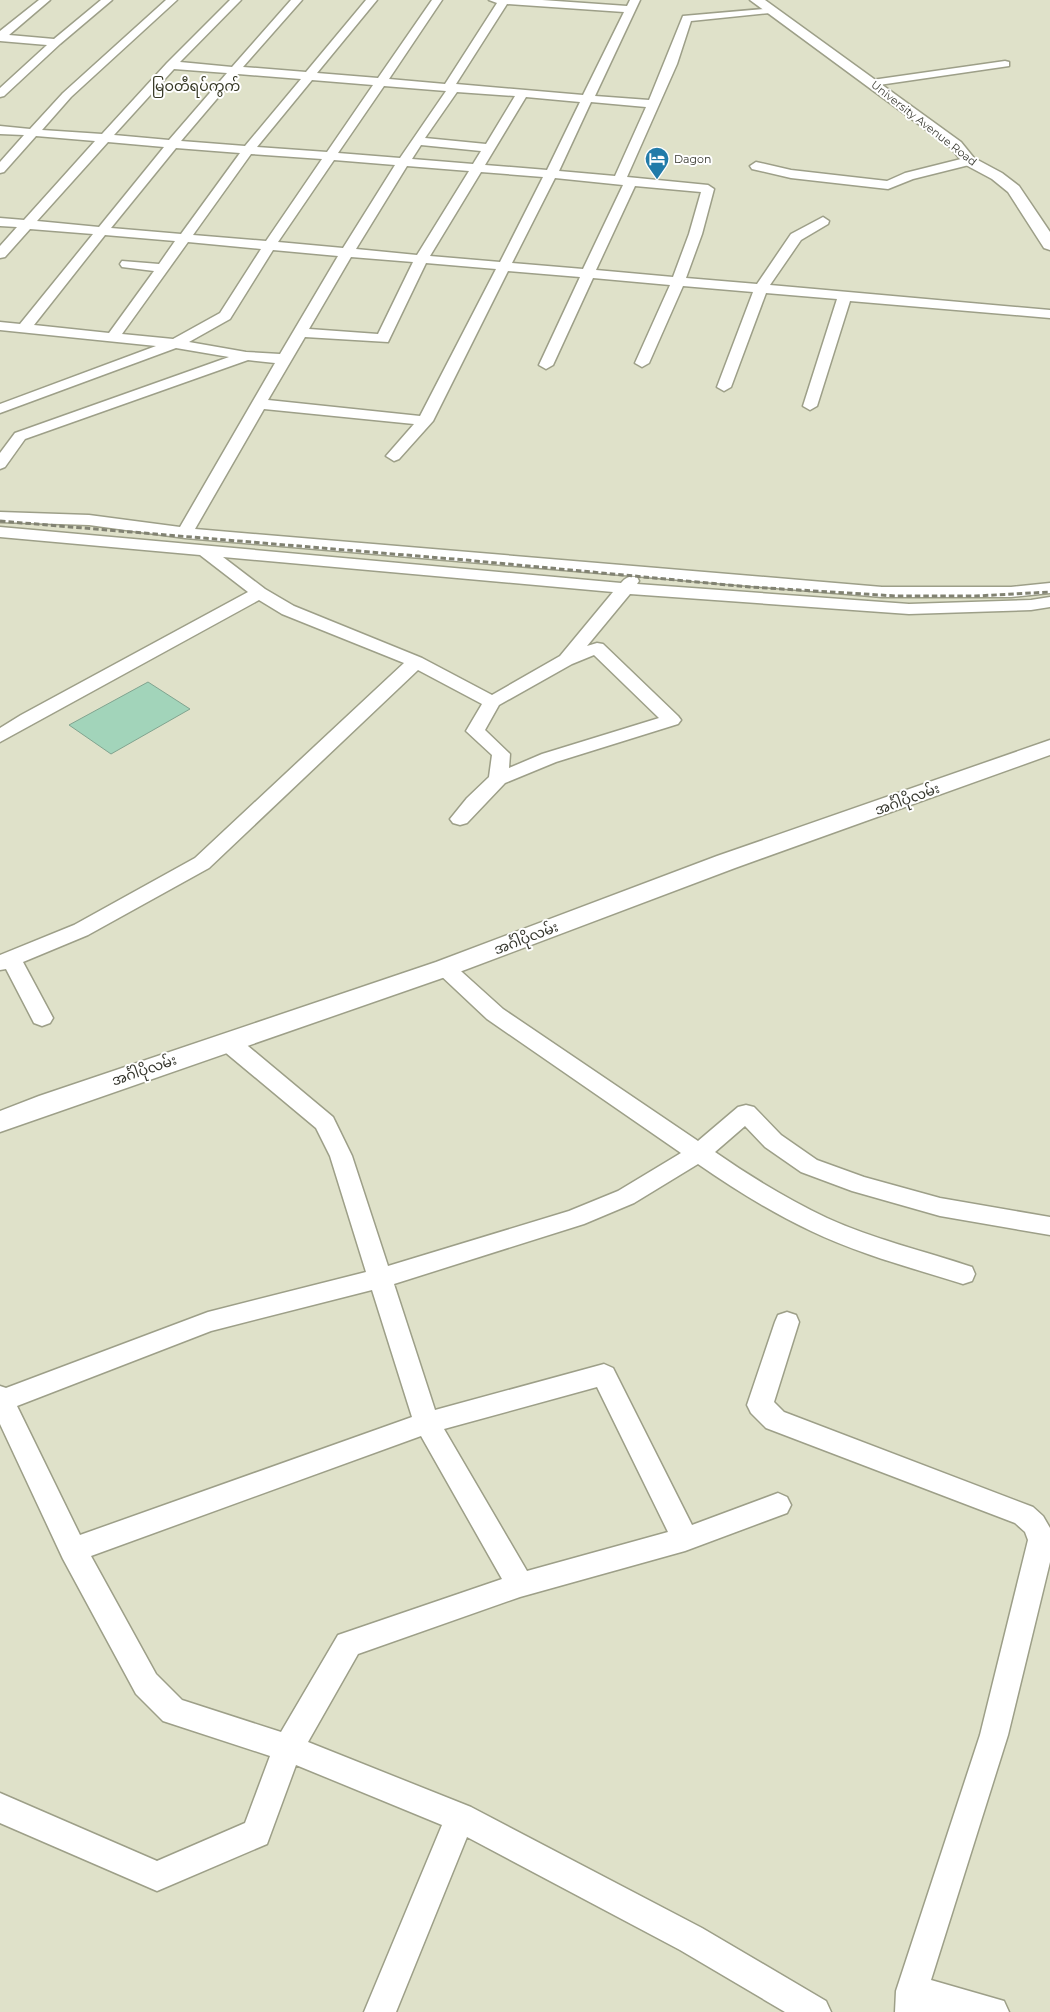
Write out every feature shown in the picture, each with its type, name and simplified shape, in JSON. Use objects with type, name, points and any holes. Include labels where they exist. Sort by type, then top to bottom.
[{"type":"main road","name":"University Avenue Road","points":[[757,0],[956,145],[969,161],[998,176],[1014,189],[1050,245]]},
{"type":"main road","name":"အင်္ဂါပိုလမ်း","points":[[0,1122],[445,968],[726,862],[1050,747]]},
{"type":"street","points":[[0,38],[44,0]]},
{"type":"street","points":[[0,94],[56,42],[108,0]]},
{"type":"street","points":[[0,169],[66,95],[172,0]]},
{"type":"street","points":[[0,254],[103,138],[171,65],[236,0]]},
{"type":"street","points":[[24,328],[105,230],[171,144],[236,69],[275,20],[297,0]]},
{"type":"street","points":[[112,338],[247,151],[312,75],[372,0]]},
{"type":"street","points":[[0,409],[175,344],[225,316],[269,246],[437,0]]},
{"type":"street","points":[[185,533],[300,332],[416,140],[451,87],[501,0],[632,5],[589,98],[503,264],[425,421],[394,456]]},
{"type":"street","points":[[546,365],[588,274],[687,18],[770,10]]},
{"type":"street","points":[[0,38],[56,42]]},
{"type":"street","points":[[872,84],[1005,64]]},
{"type":"street","points":[[171,65],[654,104]]},
{"type":"street","points":[[300,332],[384,339],[421,259],[523,93]]},
{"type":"street","points":[[0,130],[708,188],[703,213],[680,281],[642,363]]},
{"type":"street","points":[[416,140],[490,148]]},
{"type":"street","points":[[756,166],[791,174],[888,185],[909,176],[969,161]]},
{"type":"street","points":[[724,388],[761,288],[796,237],[823,221]]},
{"type":"street","points":[[0,222],[347,253],[503,264],[588,274],[1050,314]]},
{"type":"street","points":[[127,264],[163,268]]},
{"type":"street","points":[[810,406],[845,296]]},
{"type":"street","points":[[0,326],[175,344],[246,356],[286,359]]},
{"type":"street","points":[[0,464],[20,436],[246,356]]},
{"type":"street","points":[[260,404],[425,421]]},
{"type":"street","points":[[0,517],[90,520],[185,533],[882,592],[1012,592],[1050,588]]},
{"type":"street","points":[[0,532],[625,589],[909,609],[1031,606],[1050,602]]},
{"type":"street","points":[[203,550],[259,593],[288,610],[416,662],[492,702]]},
{"type":"street","points":[[566,660],[640,572]]},
{"type":"street","points":[[0,736],[259,593]]},
{"type":"street","points":[[460,819],[474,802],[498,779],[549,758],[672,720],[597,648],[566,660],[492,702],[475,731],[500,754],[498,779]]},
{"type":"street","points":[[42,1018],[6,961],[81,930],[202,862],[416,662]]},
{"type":"street","points":[[445,968],[495,1014],[753,1190],[820,1225],[890,1251],[963,1274]]},
{"type":"street","points":[[228,1042],[325,1123],[341,1156],[427,1423],[520,1585]]},
{"type":"street","points":[[814,2012],[691,1939],[460,1817],[288,1748],[173,1711],[146,1684],[72,1550],[1,1399],[208,1322],[380,1278],[576,1218],[626,1197],[699,1153],[746,1113],[773,1142],[809,1166],[860,1185],[940,1207],[1050,1226]]},
{"type":"street","points":[[787,1322],[760,1405],[776,1420],[1024,1515],[1034,1524],[1042,1539],[994,1735],[912,2001],[993,2012]]},
{"type":"street","points":[[72,1550],[427,1423],[604,1375],[685,1539]]},
{"type":"street","points":[[0,1808],[157,1876],[256,1833],[288,1748],[348,1644],[520,1585],[685,1539],[778,1505]]},
{"type":"street","points":[[380,2012],[460,1817]]},
{"type":"shaded area","points":[[148,682],[190,709],[111,754],[69,725]]},
{"type":"railway","points":[[0,521],[465,560],[750,587],[896,596],[976,596],[1050,592]]},
{"type":"place","name":"Dagon","points":[[657,180]]},
{"type":"district","name":"မြဝတီရပ်ကွက်","points":[[196,86]]}]
